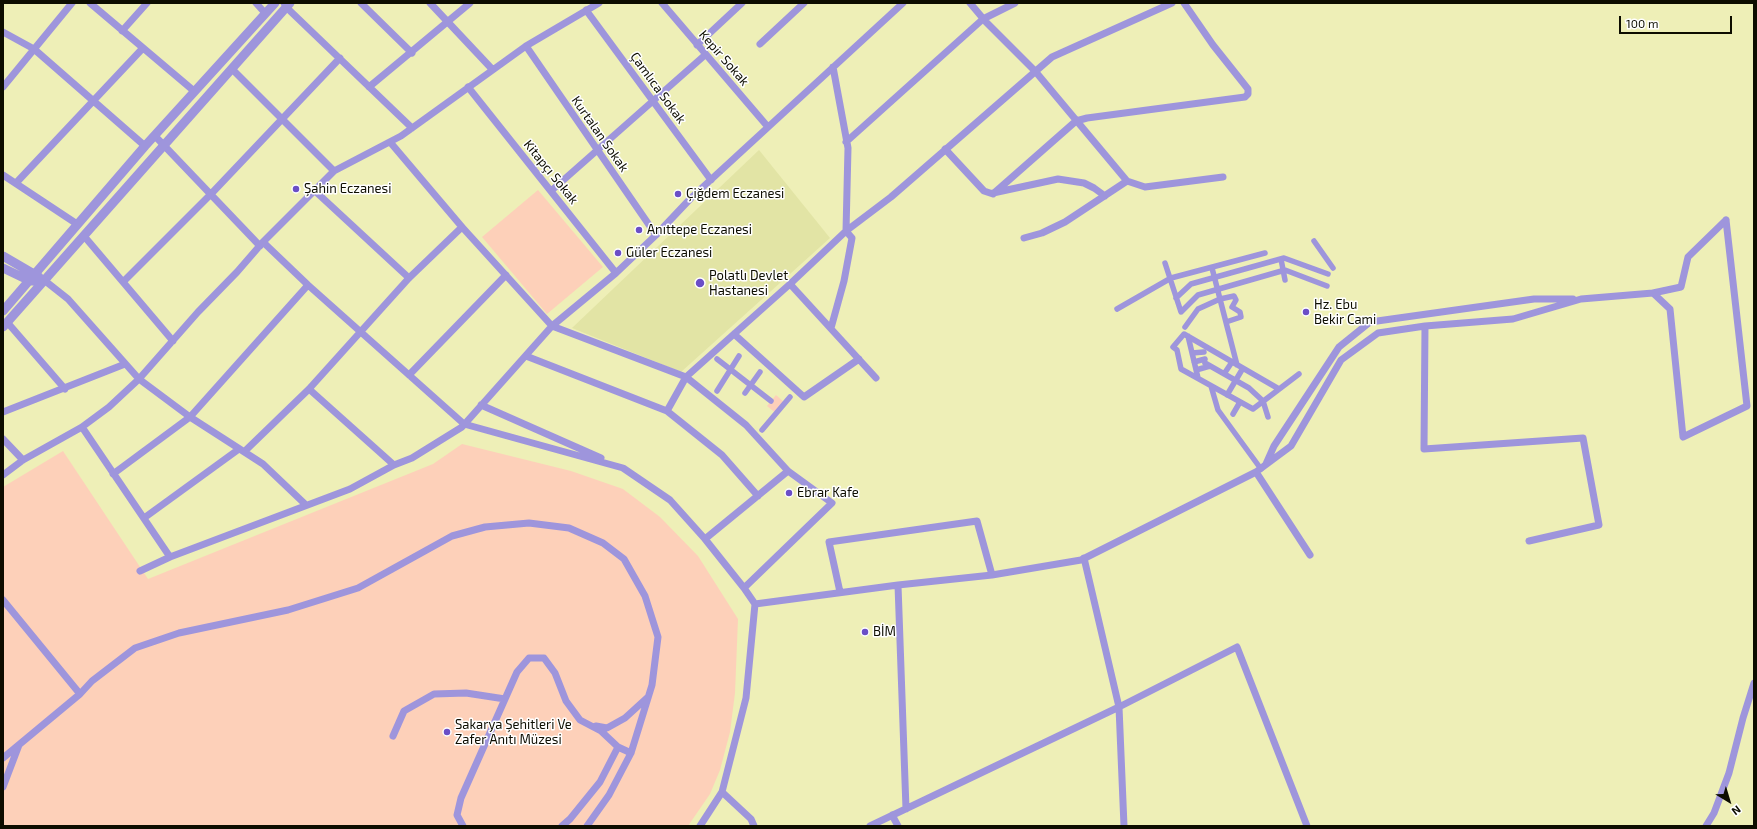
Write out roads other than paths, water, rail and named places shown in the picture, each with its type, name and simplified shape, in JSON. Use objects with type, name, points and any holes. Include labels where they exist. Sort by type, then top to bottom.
[{"type":"street","points":[[3,87],[72,3]]},
{"type":"street","points":[[90,3],[194,91]]},
{"type":"street","points":[[122,31],[147,3]]},
{"type":"street","points":[[256,3],[266,13]]},
{"type":"street","points":[[3,311],[33,278],[77,224],[145,146],[275,3]]},
{"type":"street","points":[[361,3],[412,53]]},
{"type":"street","points":[[430,3],[492,69]]},
{"type":"street","points":[[369,88],[470,3]]},
{"type":"street","name":"Kepir Sokak","points":[[662,3],[768,127]]},
{"type":"street","points":[[697,45],[742,3]]},
{"type":"street","points":[[760,44],[804,3]]},
{"type":"street","points":[[140,570],[170,557],[350,489],[412,458],[464,424],[552,326],[616,273],[711,180],[903,3]]},
{"type":"street","points":[[970,3],[1035,71],[1127,181],[1145,187],[1222,177]]},
{"type":"street","points":[[846,142],[984,19],[1015,3]]},
{"type":"street","points":[[667,411],[686,377],[790,284],[846,231],[891,197],[1035,71],[1052,58],[1172,3]]},
{"type":"street","points":[[993,194],[1076,121],[1087,118],[1243,98],[1247,96],[1248,90],[1213,45],[1184,3]]},
{"type":"street","points":[[65,388],[5,325],[232,69],[287,4],[369,88],[412,128]]},
{"type":"street","points":[[3,475],[23,460],[82,427],[108,407],[139,379],[262,244],[334,171],[390,142],[412,128],[492,69],[594,4]]},
{"type":"street","name":"Çamlıca Sokak","points":[[586,10],[711,180]]},
{"type":"street","points":[[3,32],[34,49],[145,146]]},
{"type":"street","name":"Kurtalan Sokak","points":[[526,46],[656,235]]},
{"type":"street","points":[[16,183],[94,102],[143,48]]},
{"type":"street","points":[[551,191],[706,55]]},
{"type":"street","points":[[123,282],[210,194],[340,58]]},
{"type":"street","points":[[831,328],[844,280],[852,238],[846,231],[846,142],[833,67]]},
{"type":"street","points":[[232,69],[334,171]]},
{"type":"street","name":"Kitapçı Sokak","points":[[468,87],[616,273]]},
{"type":"street","points":[[154,136],[164,144],[210,194],[262,244],[464,424],[623,468]]},
{"type":"street","points":[[390,142],[462,227],[552,326],[686,377],[746,425],[788,471],[832,503],[744,588]]},
{"type":"street","points":[[945,149],[984,191],[993,194],[1058,179],[1084,183],[1105,196]]},
{"type":"street","points":[[3,175],[77,224]]},
{"type":"street","points":[[1024,238],[1065,222],[1127,181]]},
{"type":"street","points":[[315,191],[409,278]]},
{"type":"street","points":[[1261,469],[1274,446],[1339,347],[1370,322],[1534,299],[1582,299],[1653,293],[1680,287],[1688,257],[1726,220],[1747,406],[1683,436],[1670,309],[1653,293]]},
{"type":"street","points":[[144,518],[242,450],[309,389],[409,278],[462,227]]},
{"type":"street","points":[[84,236],[173,341]]},
{"type":"street","points":[[1314,242],[1333,268]]},
{"type":"street","points":[[1116,309],[1171,278],[1264,253]]},
{"type":"street","points":[[3,256],[33,278]]},
{"type":"street","points":[[1176,298],[1190,284],[1284,258],[1328,274]]},
{"type":"street","points":[[1280,259],[1286,280]]},
{"type":"street","points":[[1165,263],[1181,312],[1198,295],[1283,271],[1327,286]]},
{"type":"street","points":[[3,268],[44,280],[68,299],[139,379],[190,417],[263,464],[306,505]]},
{"type":"street","points":[[1212,268],[1237,365],[1235,380],[1227,395]]},
{"type":"street","points":[[409,375],[506,275]]},
{"type":"street","points":[[790,284],[876,378]]},
{"type":"street","points":[[113,474],[190,417],[308,285]]},
{"type":"street","points":[[1185,326],[1198,309],[1220,299],[1234,296],[1236,300],[1232,308]]},
{"type":"street","points":[[754,604],[840,592],[992,575],[1084,558],[1261,469],[1291,446],[1341,360],[1378,333],[1425,326],[1513,319],[1582,299]]},
{"type":"street","points":[[1223,310],[1232,308],[1240,312],[1241,317],[1226,322]]},
{"type":"street","points":[[1425,326],[1424,449],[1583,438],[1600,524],[1529,540]]},
{"type":"street","points":[[734,334],[804,397],[859,359]]},
{"type":"street","points":[[1280,389],[1184,334],[1173,347],[1177,350],[1182,369],[1253,409],[1263,402],[1280,389],[1299,374]]},
{"type":"street","points":[[1188,336],[1198,378]]},
{"type":"street","points":[[1192,353],[1204,352]]},
{"type":"street","points":[[526,356],[667,411],[722,455],[758,496]]},
{"type":"street","points":[[717,390],[739,356]]},
{"type":"street","points":[[717,359],[772,400]]},
{"type":"street","points":[[1194,362],[1207,363],[1249,388],[1263,402],[1268,417]]},
{"type":"street","points":[[1196,370],[1207,363]]},
{"type":"street","points":[[3,412],[125,364]]},
{"type":"street","points":[[1224,374],[1237,365]]},
{"type":"street","points":[[745,393],[760,372]]},
{"type":"street","points":[[1211,386],[1218,410],[1261,469],[1310,555]]},
{"type":"street","points":[[309,389],[394,466]]},
{"type":"street","points":[[762,430],[790,397]]},
{"type":"street","points":[[1232,414],[1240,402]]},
{"type":"street","points":[[481,405],[623,468],[670,500],[705,539],[744,588],[754,604],[746,698],[722,792],[700,826]]},
{"type":"street","points":[[82,427],[170,557]]},
{"type":"street","points":[[3,439],[23,460]]},
{"type":"street","points":[[705,539],[788,471]]},
{"type":"street","points":[[840,592],[828,542],[977,521],[992,575]]},
{"type":"street","points":[[3,758],[80,694],[92,681],[135,648],[179,633],[288,610],[358,588],[452,536],[485,527],[529,523],[569,528],[603,543],[624,560],[645,596],[658,637],[652,685],[631,753],[609,795],[587,826]]},
{"type":"street","points":[[1084,558],[1119,707],[1124,826]]},
{"type":"street","points":[[898,585],[906,808]]},
{"type":"street","points":[[3,600],[80,694]]},
{"type":"street","points":[[870,826],[1119,707],[1237,647],[1307,826]]},
{"type":"street","points":[[462,826],[457,815],[461,798],[517,672],[529,658],[544,658],[555,673],[566,701],[580,720],[601,731],[618,747],[631,753]]},
{"type":"street","points":[[1706,826],[1714,813],[1729,773],[1743,718],[1754,683]]},
{"type":"street","points":[[393,736],[404,710],[434,694],[466,693],[505,699]]},
{"type":"street","points":[[591,726],[607,728],[625,718],[648,697]]},
{"type":"street","points":[[3,787],[19,745]]},
{"type":"street","points":[[562,826],[570,819],[600,782],[618,747]]},
{"type":"street","points":[[722,792],[751,819],[754,826]]},
{"type":"street","points":[[892,815],[898,826]]},
{"type":"place","name":"Şahin Eczanesi","points":[[296,189]]},
{"type":"place","name":"Çiğdem Eczanesi","points":[[678,194]]},
{"type":"place","name":"Anıttepe Eczanesi","points":[[639,230]]},
{"type":"place","name":"Güler Eczanesi","points":[[618,253]]},
{"type":"place","name":"Polatlı Devlet Hastanesi","points":[[700,283]]},
{"type":"place","name":"Hz. Ebu Bekir Cami","points":[[1306,312]]},
{"type":"place","name":"Ebrar Kafe","points":[[789,493]]},
{"type":"place","name":"BİM","points":[[865,632]]},
{"type":"place","name":"Sakarya Şehitleri Ve Zafer Anıtı Müzesi","points":[[447,732]]}]
